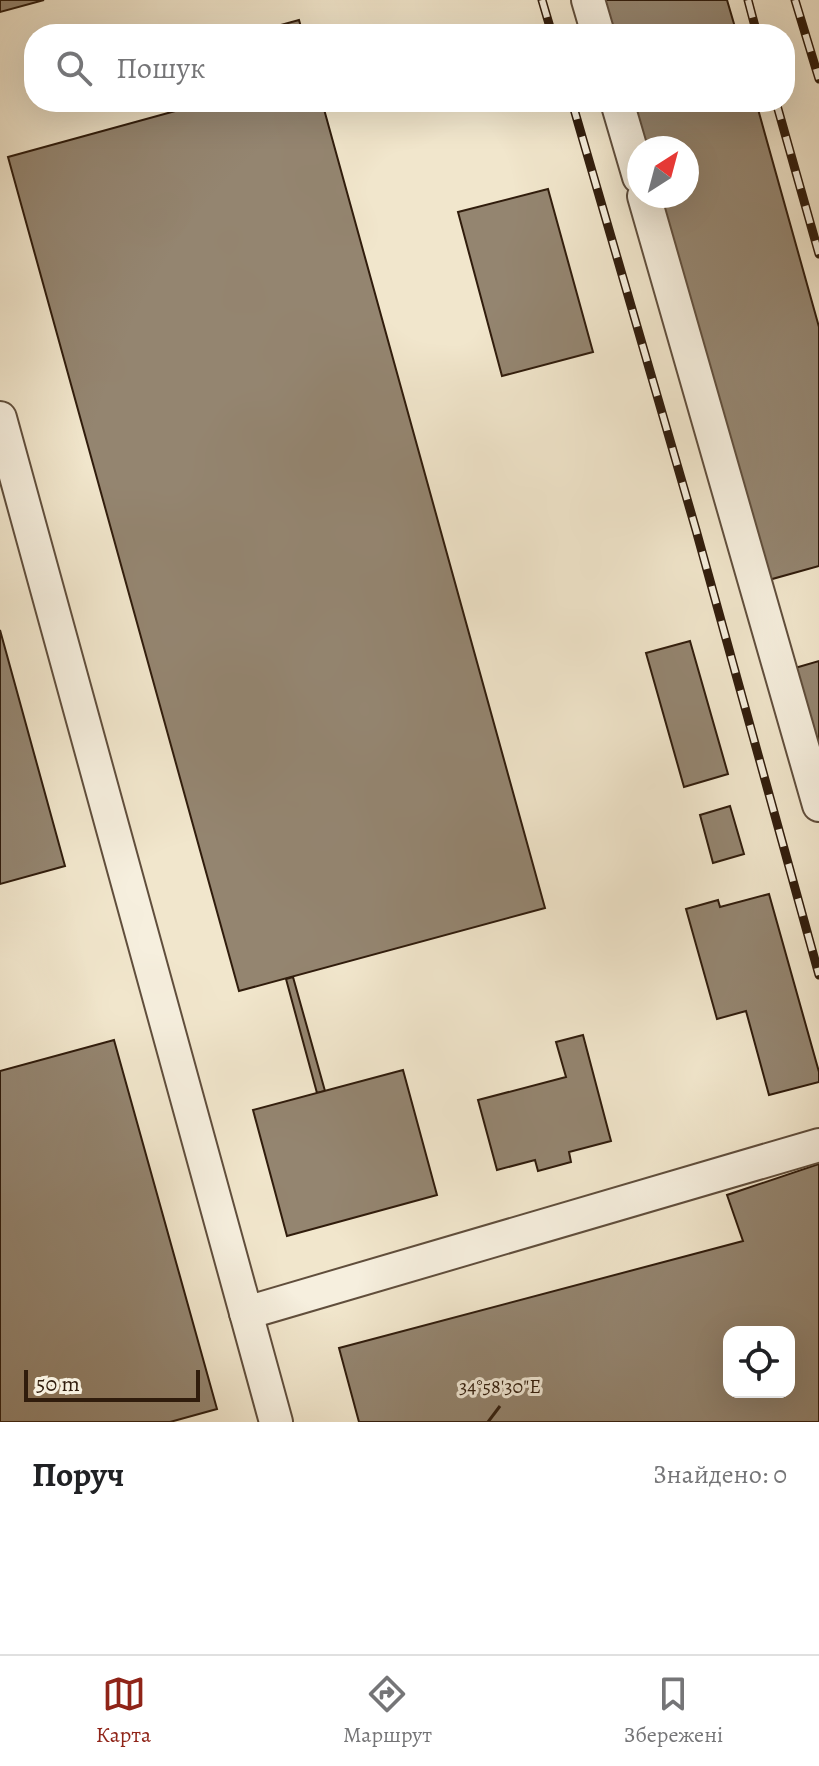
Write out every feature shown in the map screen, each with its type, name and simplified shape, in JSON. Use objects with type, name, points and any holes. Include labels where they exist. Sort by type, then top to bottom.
[{"type":"lane","points":[[588,0],[595,24]]},
{"type":"lane","points":[[620,112],[627,136]]},
{"type":"lane","points":[[647,208],[819,805]]},
{"type":"lane","points":[[0,418],[276,1422]]},
{"type":"lane","points":[[246,1313],[819,1145]]},
{"type":"building","points":[[0,0],[44,0],[0,12]]},
{"type":"building","points":[[594,0],[727,0],[734,24],[601,24]]},
{"type":"building","points":[[172,112],[325,112],[545,908],[239,991],[8,157]]},
{"type":"building","points":[[626,112],[759,112],[819,327],[819,566],[758,583],[652,208],[699,208],[699,136],[635,136]]},
{"type":"building","points":[[548,189],[593,352],[502,376],[458,212]]},
{"type":"building","points":[[0,630],[65,866],[0,884]]},
{"type":"building","points":[[690,641],[728,774],[684,787],[646,653]]},
{"type":"building","points":[[819,661],[819,754],[795,668]]},
{"type":"building","points":[[730,806],[744,854],[713,863],[700,815]]},
{"type":"building","points":[[769,894],[819,1072],[819,1082],[769,1095],[746,1011],[717,1019],[686,909],[718,900],[720,907]]},
{"type":"building","points":[[293,977],[325,1091],[317,1093],[286,979]]},
{"type":"building","points":[[583,1035],[611,1141],[569,1152],[571,1162],[538,1171],[535,1160],[497,1170],[478,1100],[566,1077],[556,1042]]},
{"type":"building","points":[[114,1040],[217,1409],[170,1422],[0,1422],[0,1071]]},
{"type":"building","points":[[403,1070],[437,1195],[287,1236],[253,1110]]},
{"type":"building","points":[[819,1164],[819,1422],[359,1422],[339,1348],[743,1241],[727,1195]]},
{"type":"railway","points":[[542,0],[549,24]]},
{"type":"railway","points":[[748,0],[754,24]]},
{"type":"railway","points":[[795,0],[819,79]]},
{"type":"railway","points":[[575,112],[696,530],[819,975]]},
{"type":"railway","points":[[779,112],[819,254]]}]
